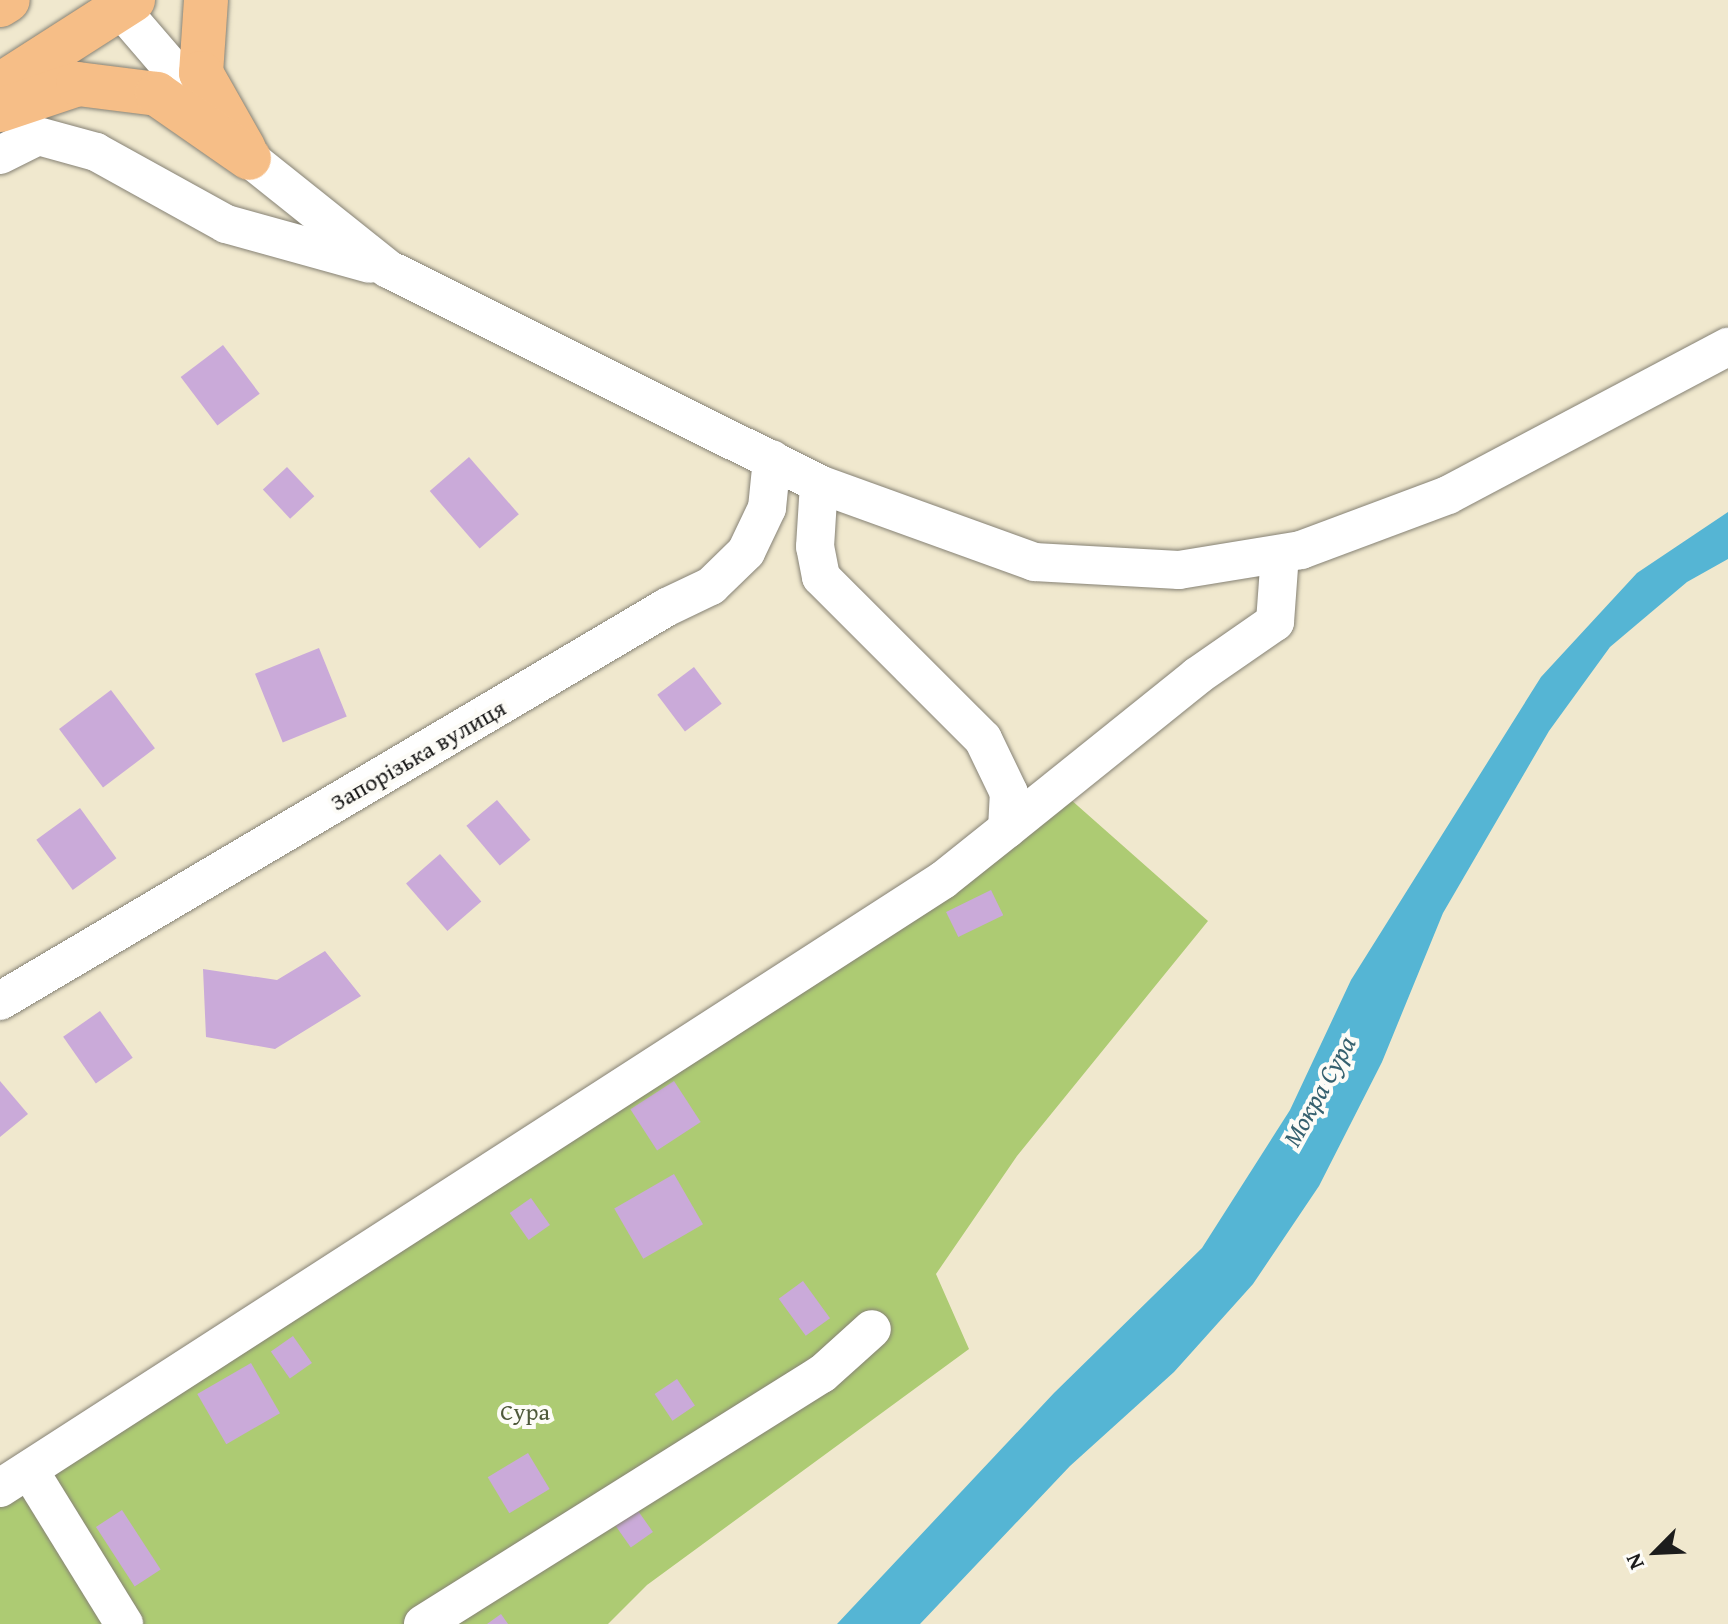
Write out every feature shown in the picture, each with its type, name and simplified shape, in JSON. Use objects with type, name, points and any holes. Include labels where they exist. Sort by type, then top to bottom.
[{"type":"main road","points":[[0,5],[8,0]]},
{"type":"main road","points":[[206,0],[201,73],[249,158]]},
{"type":"main road","points":[[0,85],[122,3]]},
{"type":"main road","points":[[0,110],[78,84],[157,94],[249,158]]},
{"type":"street","points":[[122,3],[249,158],[388,269]]},
{"type":"street","points":[[0,155],[38,136],[96,152],[226,224],[388,269],[819,484],[1034,562],[1179,570],[1280,554],[1448,495],[1728,347]]},
{"type":"street","name":"Запорізька вулиця","points":[[0,1001],[667,607],[711,586],[752,541],[767,508],[772,459]]},
{"type":"street","points":[[819,484],[815,547],[821,577],[983,739],[1009,793],[1007,829]]},
{"type":"street","points":[[124,1624],[14,1479],[929,889],[1197,676],[1275,622],[1280,554]]},
{"type":"street","points":[[423,1624],[822,1374],[872,1329]]},
{"type":"green space","name":"Сура","points":[[1061,791],[1208,921],[1017,1156],[936,1274],[969,1349],[647,1585],[608,1624],[0,1624],[0,1501]]},
{"type":"water","name":"Мокра Сура","points":[[1728,512],[1728,559],[1687,582],[1610,647],[1549,731],[1443,913],[1382,1062],[1319,1186],[1253,1284],[1174,1372],[1070,1466],[920,1624],[837,1624],[1054,1393],[1202,1248],[1290,1110],[1351,980],[1541,677],[1637,573]]},
{"type":"building","points":[[223,345],[260,394],[217,426],[181,377]]},
{"type":"building","points":[[469,457],[519,514],[480,548],[430,491]]},
{"type":"building","points":[[287,467],[314,496],[290,519],[263,490]]},
{"type":"building","points":[[319,648],[347,717],[283,742],[255,674]]},
{"type":"building","points":[[694,667],[722,704],[685,731],[657,695]]},
{"type":"building","points":[[111,690],[155,748],[103,787],[59,729]]},
{"type":"building","points":[[497,800],[530,840],[500,866],[466,826]]},
{"type":"building","points":[[80,808],[116,858],[73,890],[36,840]]},
{"type":"building","points":[[440,854],[481,902],[447,931],[406,884]]},
{"type":"building","points":[[991,890],[1003,915],[958,937],[946,912]]},
{"type":"building","points":[[325,951],[361,996],[275,1049],[206,1037],[203,969],[277,980]]},
{"type":"building","points":[[100,1011],[133,1058],[96,1084],[63,1037]]},
{"type":"building","points":[[0,1081],[28,1114],[0,1137]]},
{"type":"building","points":[[674,1081],[701,1122],[657,1150],[630,1109]]},
{"type":"building","points":[[674,1174],[703,1224],[643,1259],[614,1208]]},
{"type":"building","points":[[531,1198],[550,1225],[529,1240],[510,1213]]},
{"type":"building","points":[[803,1281],[830,1318],[806,1336],[779,1299]]},
{"type":"building","points":[[293,1336],[312,1363],[290,1379],[271,1351]]},
{"type":"building","points":[[251,1363],[280,1413],[226,1444],[197,1394]]},
{"type":"building","points":[[677,1379],[695,1406],[673,1421],[655,1394]]},
{"type":"building","points":[[528,1453],[550,1489],[509,1513],[488,1477]]},
{"type":"building","points":[[634,1505],[653,1532],[631,1548],[612,1520]]},
{"type":"building","points":[[122,1510],[161,1570],[135,1586],[96,1527]]},
{"type":"building","points":[[501,1614],[508,1624],[487,1624]]}]
